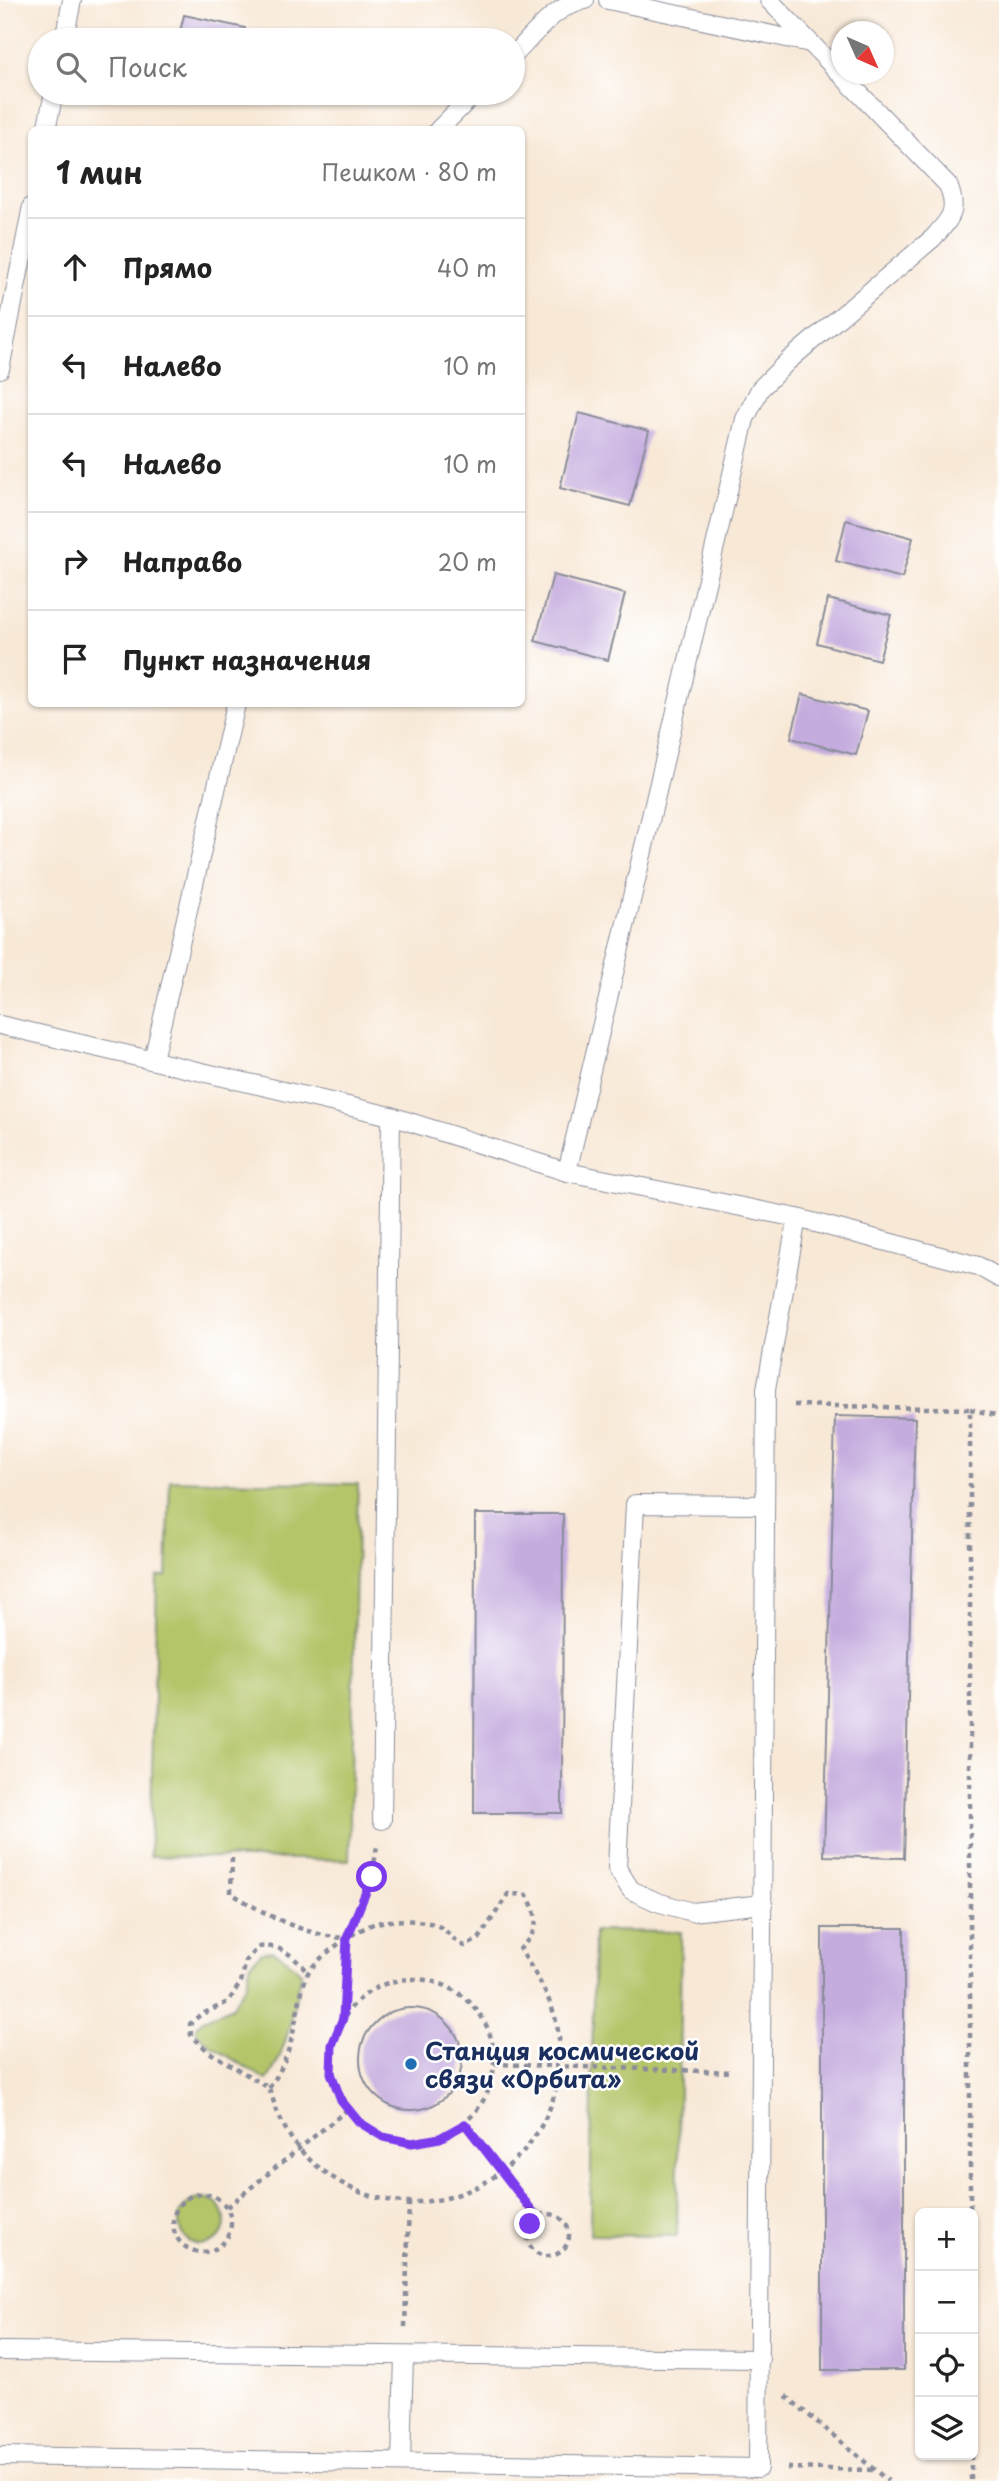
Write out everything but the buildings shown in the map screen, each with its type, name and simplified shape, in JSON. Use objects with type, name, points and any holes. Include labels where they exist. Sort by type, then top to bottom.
[{"type":"lane","points":[[66,28],[72,0]]},
{"type":"lane","points":[[525,44],[556,13],[585,0]]},
{"type":"lane","points":[[608,0],[810,43]]},
{"type":"lane","points":[[568,1172],[745,419],[760,389],[788,361],[933,239],[951,218],[954,201],[948,185],[769,0]]},
{"type":"lane","points":[[47,126],[51,105]]},
{"type":"lane","points":[[442,126],[463,105]]},
{"type":"lane","points":[[0,369],[28,226]]},
{"type":"lane","points":[[153,1060],[235,707]]},
{"type":"lane","points":[[0,1024],[390,1116],[568,1172],[797,1218],[978,1266],[999,1278]]},
{"type":"lane","points":[[382,1820],[390,1116]]},
{"type":"lane","points":[[0,2456],[758,2468],[766,1389],[797,1218]]},
{"type":"lane","points":[[763,1904],[692,1912],[657,1902],[631,1890],[617,1868],[635,1504],[765,1505]]},
{"type":"lane","points":[[0,2351],[404,2356],[760,2367]]},
{"type":"lane","points":[[401,2462],[404,2356]]},
{"type":"path","points":[[766,1404],[970,1409],[999,1416]]},
{"type":"path","points":[[970,1409],[970,2208]]},
{"type":"path","points":[[343,2018],[347,1938],[372,1877],[382,1820]]},
{"type":"path","points":[[232,1858],[231,1893],[297,1927],[328,1937],[347,1938]]},
{"type":"path","points":[[269,2088],[281,2070],[290,2044],[309,1971],[347,1938],[376,1923],[416,1920],[440,1927],[453,1941],[464,1946],[479,1939],[508,1894],[527,1895],[537,1913],[534,1934],[520,1949],[548,1995],[558,2031],[560,2067],[552,2104],[536,2137],[511,2165],[481,2186],[446,2199],[409,2203],[376,2198],[345,2186],[317,2167],[300,2149],[277,2113],[269,2088],[209,2052],[191,2035],[190,2024],[200,2015],[228,2002],[241,1982],[246,1961],[259,1947],[274,1945],[309,1971]]},
{"type":"path","points":[[415,1978],[443,1984],[467,1998],[485,2021],[494,2047],[494,2064],[494,2076],[483,2103],[465,2124],[440,2138],[412,2143],[383,2137],[359,2122],[341,2100],[331,2073],[332,2045],[343,2018],[361,1996],[386,1983],[415,1978]]},
{"type":"path","points":[[494,2064],[762,2073]]},
{"type":"path","points":[[227,2207],[348,2109]]},
{"type":"path","points":[[465,2124],[537,2217]]},
{"type":"path","points":[[198,2193],[210,2194],[227,2207],[232,2221],[230,2233],[223,2243],[213,2250],[200,2252],[189,2249],[179,2241],[174,2230],[174,2218],[178,2206],[187,2198],[198,2193]]},
{"type":"path","points":[[404,2356],[409,2203]]},
{"type":"path","points":[[554,2215],[563,2220],[568,2228],[569,2238],[559,2253],[541,2255],[533,2250],[528,2242],[530,2224],[537,2217],[554,2215]]},
{"type":"path","points":[[760,2367],[888,2481]]},
{"type":"path","points":[[971,2460],[971,2481]]},
{"type":"path","points":[[758,2468],[874,2470]]},
{"type":"green space","points":[[170,1480],[358,1484],[349,1860],[150,1856],[157,1577],[167,1576]]},
{"type":"green space","points":[[594,1931],[681,1932],[677,2236],[590,2235]]},
{"type":"green space","points":[[273,1951],[301,1973],[285,2042],[267,2080],[213,2047],[196,2032],[196,2026],[232,2007],[246,1984],[251,1963],[262,1952]]},
{"type":"green space","points":[[202,2199],[218,2206],[225,2222],[218,2238],[202,2245],[186,2238],[179,2222],[186,2206]]},
{"type":"place","name":"Станция космической связи «Орбита»","points":[[411,2064]]},
{"type":"route","points":[[372,1877],[347,1938],[343,2018],[332,2045],[331,2073],[341,2100],[359,2122],[383,2137],[412,2143],[440,2138],[465,2124],[537,2217],[530,2224]]}]
